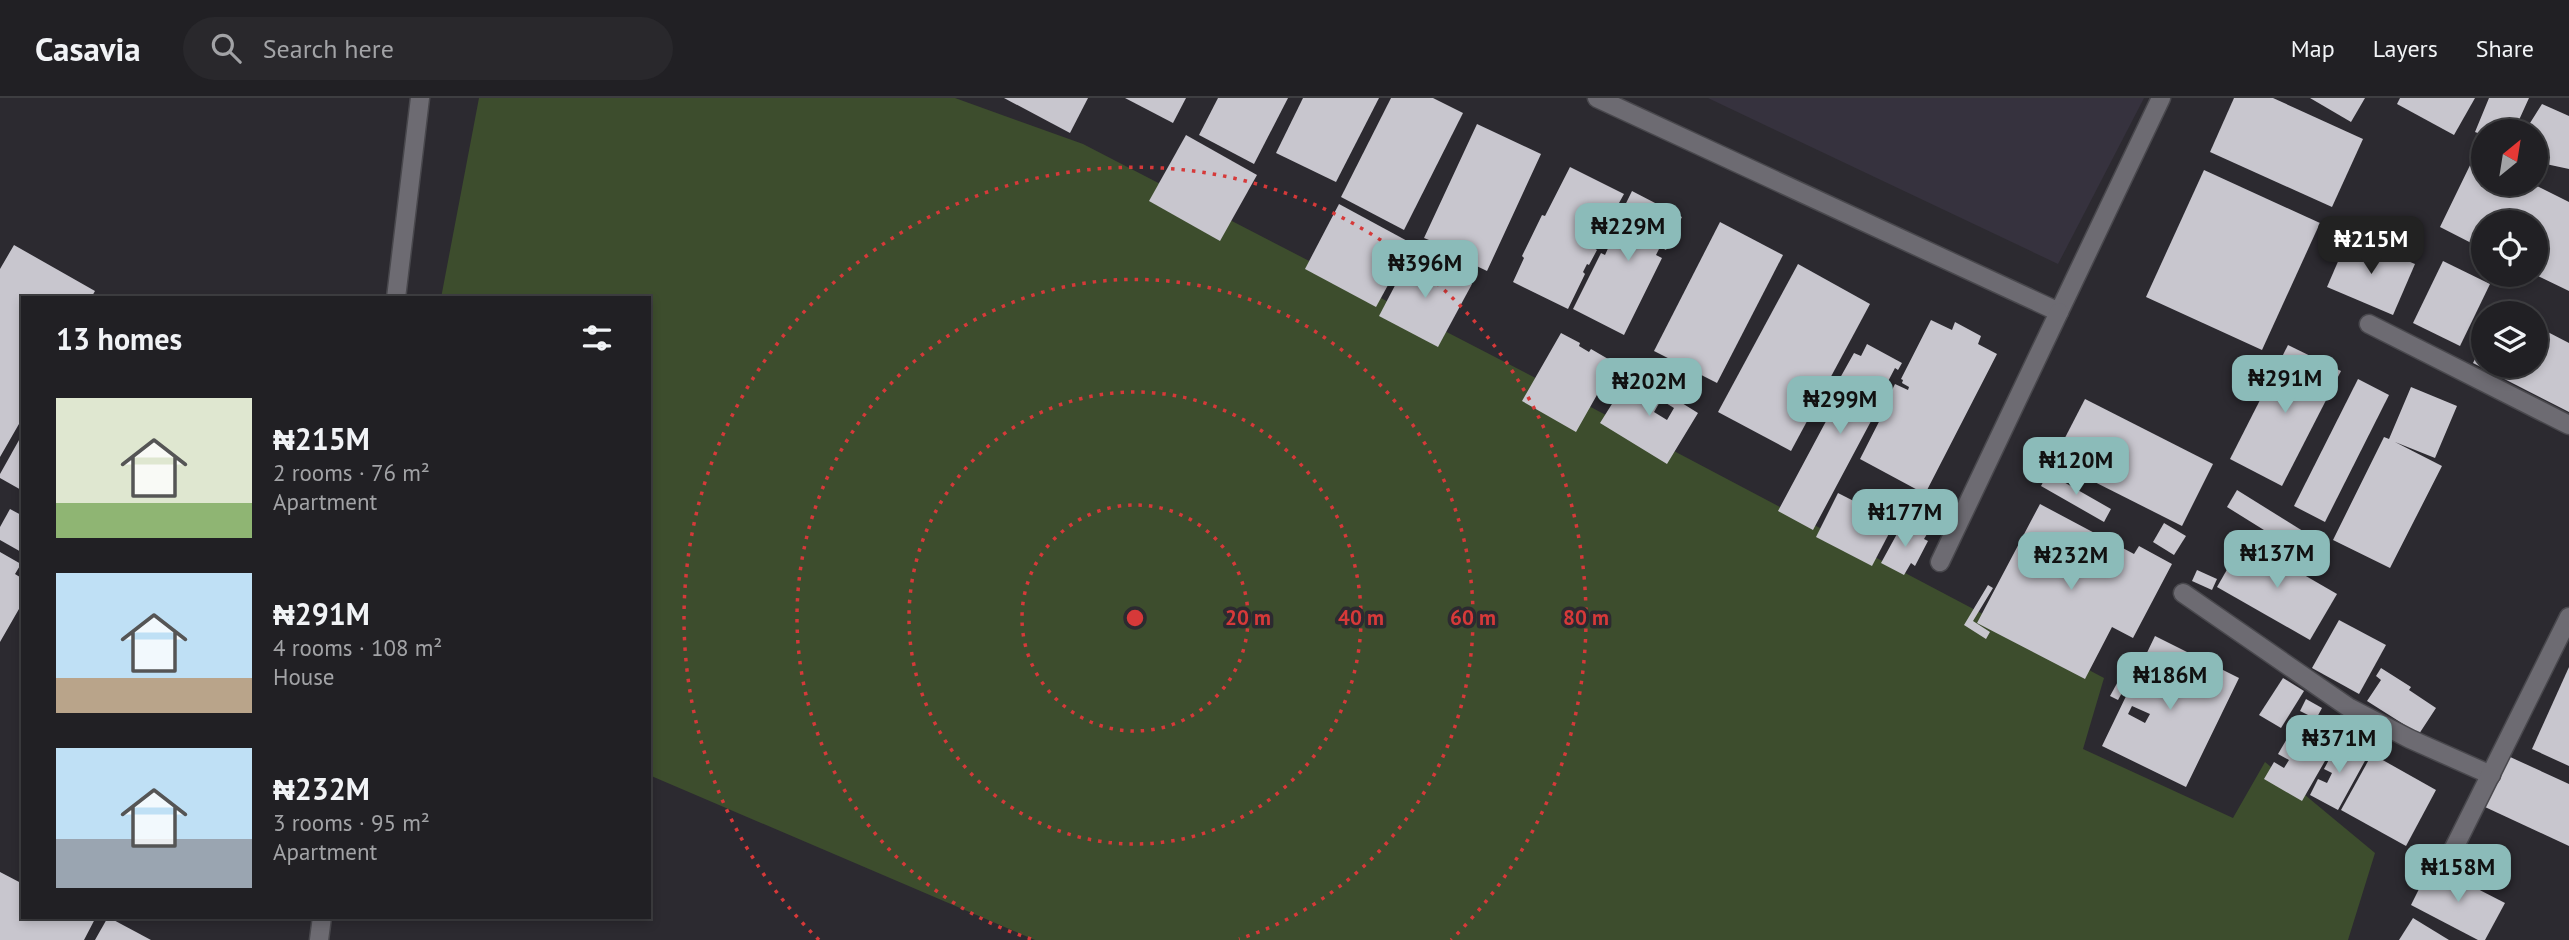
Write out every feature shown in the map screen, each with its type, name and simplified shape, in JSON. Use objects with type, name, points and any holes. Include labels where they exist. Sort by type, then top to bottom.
[{"type":"street","points":[[396,296],[420,98]]},
{"type":"street","points":[[1597,98],[2059,312]]},
{"type":"street","points":[[1941,562],[2161,98]]},
{"type":"street","points":[[2369,324],[2569,425]]},
{"type":"street","points":[[2183,593],[2348,707],[2410,739],[2491,775]]},
{"type":"street","points":[[2453,850],[2569,617]]},
{"type":"street","points":[[319,940],[322,919]]},
{"type":"shaded area","points":[[1708,98],[2144,98],[2058,264]]},
{"type":"green space","points":[[479,98],[955,98],[1083,144],[1549,385],[2104,678],[2083,749],[2233,818],[2265,762],[2375,853],[2348,940],[1035,940],[651,776],[651,296],[441,296]]},
{"type":"building","points":[[1004,98],[1088,98],[1070,133]]},
{"type":"building","points":[[1125,98],[1186,98],[1173,123]]},
{"type":"building","points":[[1218,98],[1288,98],[1254,164],[1199,135]]},
{"type":"building","points":[[1303,98],[1379,98],[1336,182],[1276,153]]},
{"type":"building","points":[[1391,98],[1433,98],[1463,113],[1404,230],[1341,197]]},
{"type":"building","points":[[2234,98],[2273,98],[2363,139],[2332,207],[2210,152]]},
{"type":"building","points":[[2310,98],[2365,98],[2351,122]]},
{"type":"building","points":[[2400,98],[2475,98],[2454,135],[2397,104]]},
{"type":"building","points":[[2489,98],[2529,98],[2519,119],[2480,119]]},
{"type":"building","points":[[2542,104],[2569,116],[2569,169],[2548,165],[2548,119],[2533,119]]},
{"type":"building","points":[[1477,124],[1541,154],[1487,271],[1441,249],[1437,257],[1424,251],[1429,240],[1424,238]]},
{"type":"building","points":[[1186,135],[1257,175],[1220,241],[1149,201]]},
{"type":"building","points":[[2471,163],[2471,196],[2548,196],[2548,192],[2569,202],[2569,291],[2548,281],[2548,210],[2471,210],[2471,243],[2440,227]]},
{"type":"building","points":[[1570,167],[1624,194],[1594,248],[1597,250],[1583,272],[1585,274],[1568,309],[1513,282],[1542,215],[1545,216]]},
{"type":"building","points":[[2204,170],[2320,223],[2262,350],[2146,297]]},
{"type":"building","points":[[1632,191],[1682,217],[1666,250],[1660,247],[1656,255],[1662,258],[1624,335],[1573,309],[1601,253],[1605,255],[1610,244],[1607,242]]},
{"type":"building","points":[[1339,204],[1411,243],[1376,307],[1305,269]]},
{"type":"building","points":[[1720,222],[1783,255],[1717,383],[1654,351]]},
{"type":"building","points":[[2349,236],[2415,264],[2393,315],[2327,287]]},
{"type":"building","points":[[14,245],[95,291],[92,296],[21,296],[21,420],[0,457],[0,269]]},
{"type":"building","points":[[1412,253],[1472,284],[1438,347],[1379,316]]},
{"type":"building","points":[[2443,261],[2471,275],[2471,287],[2489,287],[2482,301],[2471,301],[2471,323],[2460,346],[2413,323]]},
{"type":"building","points":[[1798,264],[1870,304],[1791,451],[1718,412]]},
{"type":"building","points":[[1931,320],[1952,330],[1955,322],[1981,336],[1978,344],[1997,354],[1925,494],[1860,459],[1895,384],[1908,390],[1909,387],[1902,383],[1901,379]]},
{"type":"building","points":[[2548,332],[2569,343],[2569,412],[2502,378],[2548,378]]},
{"type":"building","points":[[1561,333],[1580,343],[1579,346],[1589,352],[1591,349],[1615,363],[1576,432],[1522,401]]},
{"type":"building","points":[[1867,344],[1902,363],[1898,370],[1895,368],[1883,391],[1886,393],[1813,530],[1778,511],[1847,382],[1840,378],[1854,353],[1861,356]]},
{"type":"building","points":[[2288,345],[2341,371],[2282,486],[2230,459]]},
{"type":"building","points":[[1632,372],[1698,413],[1667,464],[1600,423]],"holes":[[[1661,400],[1674,408],[1667,420],[1654,412]]]},
{"type":"building","points":[[2358,379],[2389,395],[2325,522],[2294,506]]},
{"type":"building","points":[[2411,387],[2457,406],[2435,458],[2395,442],[2442,466],[2390,568],[2333,540],[2384,437],[2389,439]]},
{"type":"building","points":[[2085,399],[2213,464],[2182,526],[2053,461]]},
{"type":"building","points":[[21,437],[21,490],[0,478]]},
{"type":"building","points":[[2048,473],[2111,509],[2104,522],[2041,486]]},
{"type":"building","points":[[2237,490],[2314,538],[2304,555],[2227,507]]},
{"type":"building","points":[[1838,493],[1895,522],[1872,566],[1816,537]]},
{"type":"building","points":[[2040,504],[2134,554],[2139,546],[2172,564],[2133,638],[2112,627],[2085,679],[1977,623]]},
{"type":"building","points":[[10,509],[21,515],[21,552],[0,540],[0,527]]},
{"type":"building","points":[[1904,521],[1927,534],[1924,539],[1928,541],[1915,566],[1911,563],[1904,575],[1881,563]]},
{"type":"building","points":[[2164,523],[2186,536],[2174,555],[2153,542]]},
{"type":"building","points":[[2244,540],[2337,594],[2310,640],[2217,587]]},
{"type":"building","points":[[0,552],[21,564],[15,574],[21,578],[21,605],[0,642]]},
{"type":"building","points":[[2197,570],[2217,579],[2212,590],[2192,581]]},
{"type":"building","points":[[1988,585],[1993,588],[1973,621],[1990,632],[1986,639],[1964,625]]},
{"type":"building","points":[[2339,620],[2386,645],[2359,694],[2312,668]]},
{"type":"building","points":[[2155,636],[2239,678],[2186,787],[2102,746]],"holes":[[[2132,706],[2150,714],[2145,723],[2128,714]]]},
{"type":"building","points":[[2569,667],[2569,766],[2532,749]]},
{"type":"building","points":[[2381,668],[2411,687],[2409,690],[2436,708],[2419,734],[2367,701],[2381,680],[2376,676]]},
{"type":"building","points":[[2121,676],[2129,680],[2118,700],[2110,696]]},
{"type":"building","points":[[2283,678],[2304,691],[2281,728],[2259,715]]},
{"type":"building","points":[[2306,699],[2322,708],[2316,719],[2300,711]]},
{"type":"building","points":[[2295,725],[2333,747],[2302,801],[2264,779],[2274,762],[2284,768],[2289,760],[2278,754]]},
{"type":"building","points":[[2340,739],[2361,751],[2359,755],[2366,759],[2338,810],[2310,795],[2318,779],[2327,783],[2332,773],[2324,769]]},
{"type":"building","points":[[2372,754],[2436,790],[2406,846],[2341,810]]},
{"type":"building","points":[[2508,756],[2569,784],[2569,846],[2485,807]]},
{"type":"building","points":[[2431,865],[2505,903],[2485,940],[2478,940],[2411,905]]},
{"type":"building","points":[[0,872],[21,883],[21,919],[95,919],[84,940],[0,940]]},
{"type":"building","points":[[2413,918],[2449,940],[2399,940]]},
{"type":"building","points":[[107,919],[112,919],[151,940],[95,940]]}]
